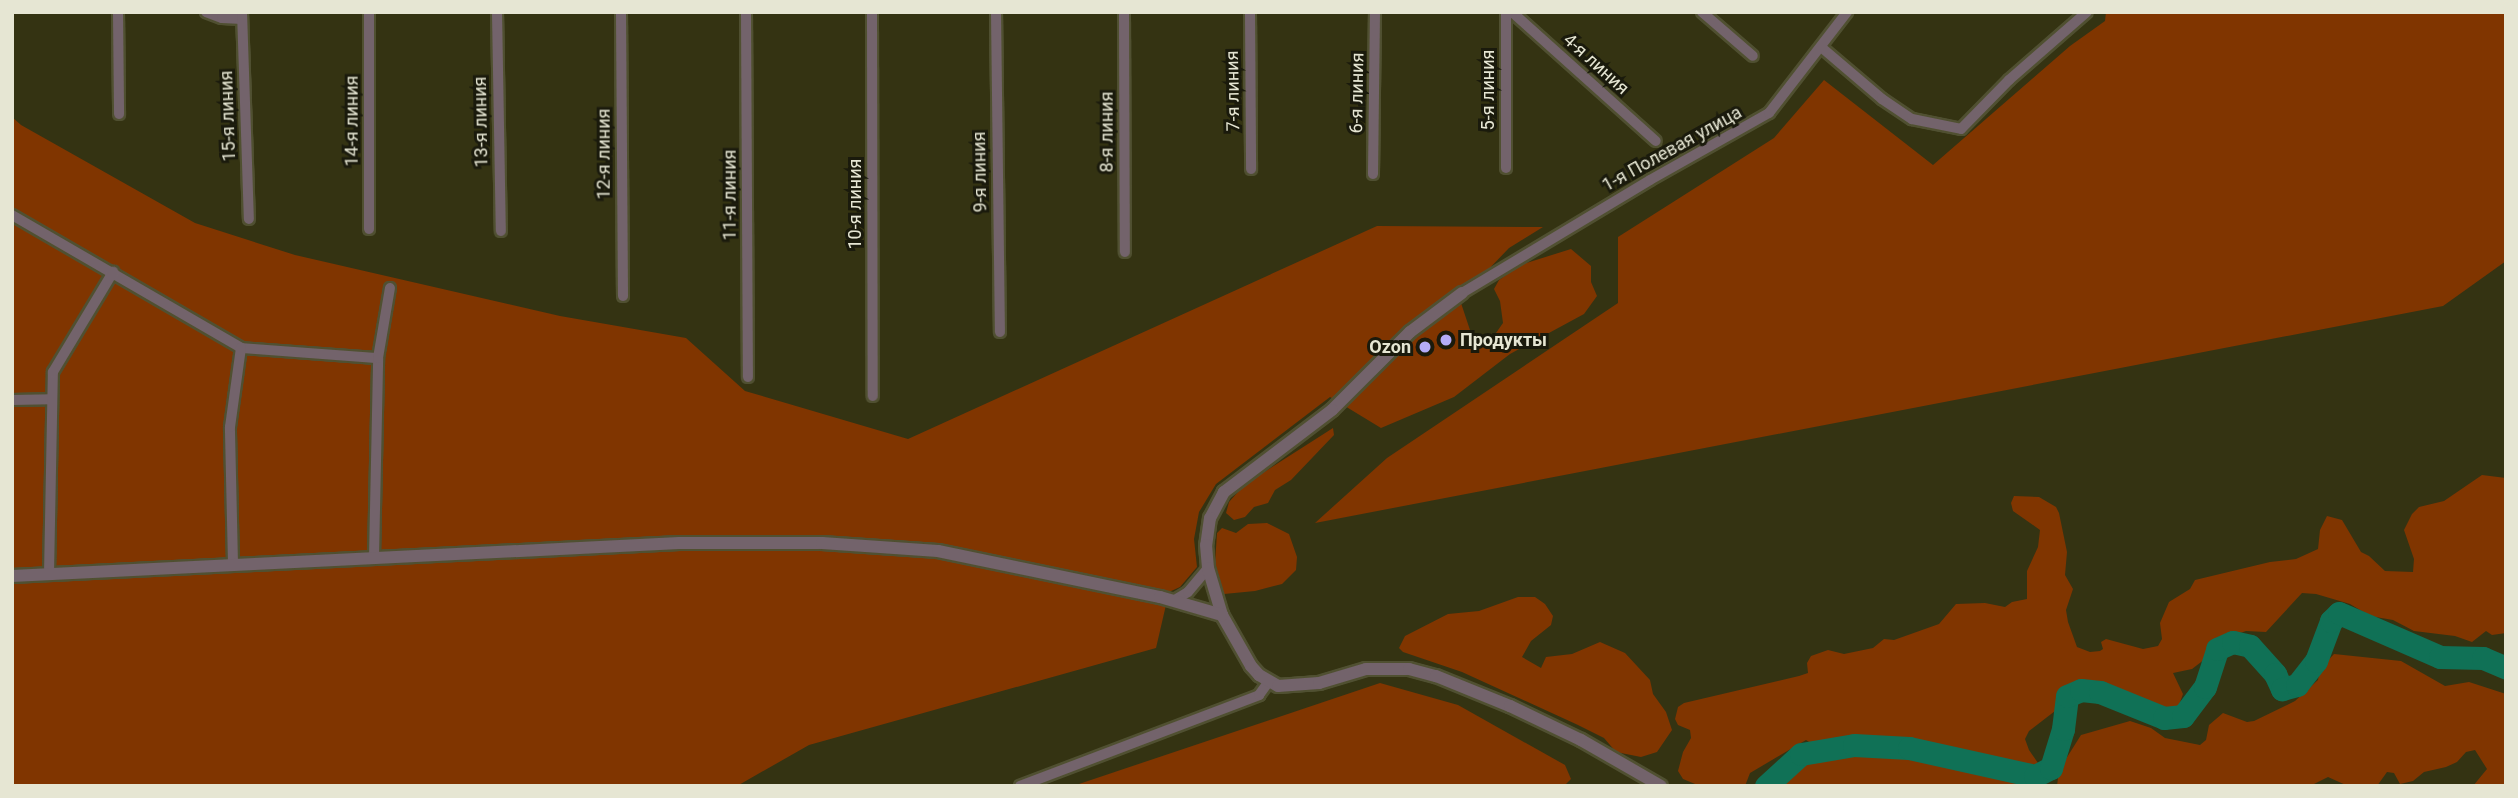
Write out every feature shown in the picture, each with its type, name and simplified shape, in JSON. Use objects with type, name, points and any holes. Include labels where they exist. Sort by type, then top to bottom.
[{"type":"street","points":[[118,12],[119,114]]},
{"type":"street","points":[[206,12],[222,18],[242,15]]},
{"type":"street","name":"14-я линия","points":[[369,12],[369,229]]},
{"type":"street","name":"13-я линия","points":[[497,12],[501,231]]},
{"type":"street","name":"12-я линия","points":[[621,12],[623,296]]},
{"type":"street","name":"11-я линия","points":[[746,12],[748,377]]},
{"type":"street","name":"10-я линия","points":[[872,12],[873,396]]},
{"type":"street","name":"9-я линия","points":[[996,12],[1000,332]]},
{"type":"street","name":"8-я линия","points":[[1124,12],[1125,251]]},
{"type":"street","name":"7-я линия","points":[[1250,12],[1251,169]]},
{"type":"street","name":"6-я линия","points":[[1373,174],[1375,12]]},
{"type":"street","name":"5-я линия","points":[[1506,12],[1506,168]]},
{"type":"street","name":"4-я линия","points":[[1512,12],[1656,141]]},
{"type":"street","points":[[1702,12],[1753,56]]},
{"type":"street","name":"1-я Полевая улица","points":[[1462,293],[1650,180],[1769,113],[1847,12]]},
{"type":"street","points":[[1821,47],[1882,99],[1912,119],[1961,129],[2009,80],[2087,12]]},
{"type":"street","name":"15-я линия","points":[[242,15],[249,219]]},
{"type":"street","points":[[12,215],[241,348],[378,358]]},
{"type":"street","points":[[49,574],[53,372],[113,272]]},
{"type":"street","points":[[374,557],[378,358],[390,288]]},
{"type":"street","points":[[1462,293],[1410,332],[1302,436],[1224,492],[1207,529],[1208,568],[1222,615],[1251,666],[1269,681],[1291,688],[1366,669],[1385,667],[1409,669],[1436,676],[1510,706],[1581,740],[1661,786]]},
{"type":"street","points":[[233,564],[230,427],[241,348]]},
{"type":"street","points":[[12,400],[51,399]]},
{"type":"street","points":[[12,576],[679,543],[822,542],[938,551],[1173,601],[1222,615]]},
{"type":"street","points":[[1173,601],[1188,592],[1208,568]]},
{"type":"street","points":[[1020,786],[1259,695],[1269,681]]},
{"type":"shaded area","points":[[2106,12],[2506,12],[2506,261],[2443,306],[1315,523],[1387,458],[1618,303],[1618,237],[1774,138],[1824,80],[1933,165],[2070,46],[2105,21]]},
{"type":"shaded area","points":[[12,117],[21,125],[195,223],[295,255],[560,316],[686,338],[745,391],[908,439],[1377,226],[1543,227],[1509,248],[1485,273],[1457,291],[1472,336],[1482,341],[1491,340],[1503,323],[1500,301],[1494,289],[1499,280],[1520,265],[1571,249],[1591,266],[1591,282],[1597,296],[1584,314],[1510,354],[1454,397],[1381,428],[1330,397],[1216,484],[1199,512],[1194,539],[1197,567],[1180,587],[1169,592],[1156,648],[809,745],[737,786],[12,786]]},
{"type":"shaded area","points":[[1333,428],[1334,435],[1291,480],[1275,490],[1268,503],[1254,507],[1245,517],[1234,520],[1226,513],[1229,502],[1244,485]]},
{"type":"shaded area","points":[[2482,475],[2506,478],[2506,633],[2492,635],[2486,631],[2472,642],[2455,636],[2414,631],[2393,620],[2370,616],[2350,604],[2316,594],[2302,593],[2266,632],[2246,631],[2211,643],[2205,659],[2192,669],[2173,673],[2183,694],[2179,705],[2172,710],[2125,693],[2090,685],[2074,686],[2068,701],[2029,731],[2025,739],[2040,766],[2012,761],[2015,778],[2026,786],[1769,786],[1781,766],[1823,751],[1806,740],[1750,773],[1745,786],[1700,786],[1683,779],[1678,771],[1683,752],[1691,738],[1690,730],[1678,725],[1675,719],[1678,707],[1684,703],[1808,673],[1807,663],[1811,656],[1828,650],[1844,654],[1873,648],[1884,639],[1894,640],[1939,624],[1956,604],[1985,603],[2005,607],[2012,602],[2027,599],[2027,571],[2038,547],[2040,530],[2013,511],[2011,503],[2014,496],[2039,497],[2056,507],[2059,513],[2067,552],[2065,575],[2073,589],[2066,610],[2068,622],[2077,647],[2090,652],[2103,649],[2101,642],[2106,639],[2143,649],[2158,646],[2162,639],[2160,623],[2169,602],[2190,589],[2195,580],[2270,562],[2296,559],[2318,549],[2320,530],[2327,516],[2342,520],[2361,552],[2385,571],[2413,572],[2414,559],[2404,530],[2412,514],[2419,507],[2444,501]]},
{"type":"shaded area","points":[[1267,523],[1289,534],[1297,557],[1296,570],[1282,584],[1255,591],[1224,594],[1215,563],[1217,533],[1222,528],[1236,533],[1248,524]]},
{"type":"shaded area","points":[[1518,597],[1535,597],[1545,604],[1553,616],[1551,625],[1531,641],[1522,657],[1541,668],[1546,657],[1572,654],[1600,642],[1625,653],[1650,680],[1653,694],[1666,712],[1672,730],[1657,752],[1641,757],[1616,752],[1604,738],[1578,725],[1462,672],[1403,652],[1399,648],[1405,636],[1448,614],[1479,611]]},
{"type":"shaded area","points":[[2334,654],[2401,661],[2445,686],[2469,682],[2506,694],[2506,786],[2473,786],[2487,769],[2475,750],[2466,752],[2457,762],[2446,767],[2424,772],[2413,781],[2400,784],[2394,773],[2387,772],[2377,786],[2348,786],[2328,777],[2310,786],[2057,786],[2059,770],[2081,735],[2130,721],[2151,728],[2165,738],[2200,745],[2206,740],[2209,725],[2223,713],[2247,722],[2254,721],[2295,701],[2318,680],[2320,669]]},
{"type":"shaded area","points":[[1380,683],[1458,705],[1565,765],[1571,779],[1564,786],[1073,786]]},
{"type":"waterway","points":[[1766,786],[1801,754],[1854,745],[1909,748],[2035,776],[2051,768],[2063,729],[2067,696],[2081,690],[2100,692],[2164,718],[2183,716],[2205,687],[2217,649],[2233,642],[2250,646],[2275,674],[2282,689],[2297,685],[2316,661],[2331,621],[2339,613],[2440,657],[2483,658],[2506,668]]},
{"type":"place","name":"Продукты","points":[[1446,340]]},
{"type":"place","name":"Ozon","points":[[1425,347]]}]
